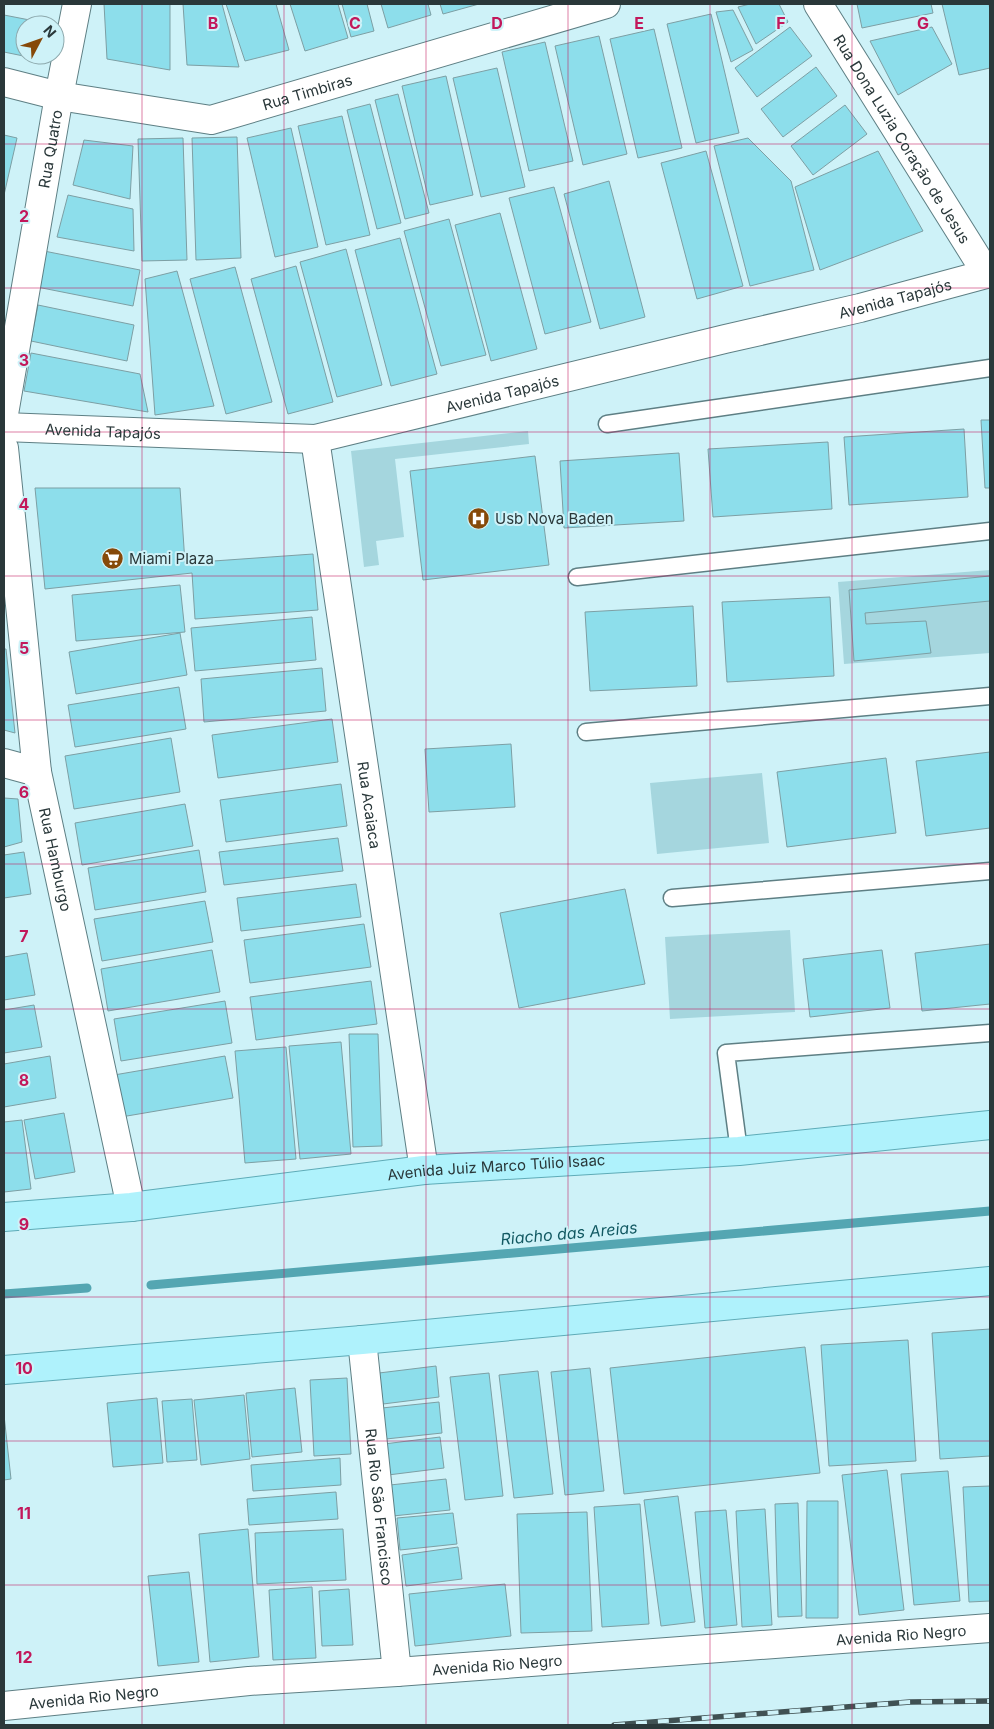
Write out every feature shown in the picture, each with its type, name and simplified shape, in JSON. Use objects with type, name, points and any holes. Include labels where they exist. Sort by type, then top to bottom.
[{"type":"main road","name":"Avenida Juiz Marco Túlio Isaac","points":[[4,1218],[131,1207],[424,1170],[739,1151],[990,1125]]},
{"type":"main road","points":[[4,1370],[362,1340],[990,1282]]},
{"type":"street","name":"Rua Quatro","points":[[4,414],[59,96],[77,4]]},
{"type":"street","name":"Rua Timbiras","points":[[4,82],[59,96],[211,120],[606,4]]},
{"type":"street","name":"Rua Dona Luzia Coração de Jesus","points":[[818,4],[989,274]]},
{"type":"street","name":"Avenida Tapajós","points":[[4,427],[315,439],[860,308],[989,274]]},
{"type":"street","name":"Rua Acaiaca","points":[[315,439],[424,1170]]},
{"type":"street","name":"Rua Hamburgo","points":[[4,448],[37,772],[131,1207]]},
{"type":"street","points":[[4,763],[37,772]]},
{"type":"street","name":"Rua Rio São Francisco","points":[[362,1340],[397,1672]]},
{"type":"street","name":"Avenida Rio Negro","points":[[4,1706],[249,1681],[397,1672],[990,1628]]},
{"type":"lane","points":[[607,424],[990,368]]},
{"type":"lane","points":[[577,577],[990,531]]},
{"type":"lane","points":[[586,732],[990,696]]},
{"type":"lane","points":[[672,898],[990,871]]},
{"type":"lane","points":[[739,1151],[726,1053],[990,1033]]},
{"type":"shaded area","points":[[528,431],[529,444],[395,459],[404,537],[376,541],[379,565],[364,567],[351,451]]},
{"type":"shaded area","points":[[990,570],[990,653],[844,664],[838,582]]},
{"type":"shaded area","points":[[762,773],[769,843],[657,854],[650,783]]},
{"type":"shaded area","points":[[790,930],[795,1012],[670,1019],[665,937]]},
{"type":"building","points":[[104,4],[170,4],[170,70],[107,59]]},
{"type":"building","points":[[183,4],[222,4],[239,67],[187,65]]},
{"type":"building","points":[[226,4],[276,4],[289,50],[245,61]]},
{"type":"building","points":[[290,4],[338,4],[348,38],[305,51]]},
{"type":"building","points":[[342,4],[367,4],[374,31],[351,37]]},
{"type":"building","points":[[381,4],[428,4],[431,15],[388,28]]},
{"type":"building","points":[[440,4],[479,4],[443,14]]},
{"type":"building","points":[[750,4],[779,4],[788,22],[756,44],[738,7]]},
{"type":"building","points":[[857,4],[931,4],[933,13],[862,28]]},
{"type":"building","points":[[942,4],[989,4],[990,68],[959,75]]},
{"type":"building","points":[[733,10],[753,50],[731,62],[716,12]]},
{"type":"building","points":[[711,14],[739,133],[696,143],[667,24]]},
{"type":"building","points":[[4,15],[15,17],[15,54],[4,52]]},
{"type":"building","points":[[790,27],[812,56],[757,97],[735,68]]},
{"type":"building","points":[[932,27],[952,64],[898,95],[870,41]]},
{"type":"building","points":[[654,29],[682,148],[638,158],[610,39]]},
{"type":"building","points":[[599,36],[627,154],[583,165],[555,46]]},
{"type":"building","points":[[545,42],[573,161],[529,171],[502,52]]},
{"type":"building","points":[[816,67],[837,96],[783,137],[761,109]]},
{"type":"building","points":[[497,68],[525,187],[481,197],[453,78]]},
{"type":"building","points":[[446,76],[473,195],[430,205],[402,86]]},
{"type":"building","points":[[398,94],[429,213],[405,219],[375,100]]},
{"type":"building","points":[[370,104],[401,223],[377,229],[347,110]]},
{"type":"building","points":[[845,105],[867,134],[813,175],[791,146]]},
{"type":"building","points":[[342,116],[370,235],[326,245],[298,126]]},
{"type":"building","points":[[291,128],[318,247],[275,257],[247,138]]},
{"type":"building","points":[[4,135],[17,138],[4,195]]},
{"type":"building","points":[[237,137],[241,258],[196,260],[192,138]]},
{"type":"building","points":[[183,138],[187,260],[142,261],[138,139]]},
{"type":"building","points":[[748,138],[791,181],[814,270],[750,286],[714,146]]},
{"type":"building","points":[[84,140],[133,146],[130,199],[73,185]]},
{"type":"building","points":[[706,151],[743,286],[697,299],[661,163]]},
{"type":"building","points":[[878,151],[923,231],[820,270],[795,187]]},
{"type":"building","points":[[609,181],[645,317],[600,329],[564,194]]},
{"type":"building","points":[[554,187],[591,322],[545,334],[509,198]]},
{"type":"building","points":[[68,195],[133,209],[134,251],[57,237]]},
{"type":"building","points":[[500,213],[537,349],[491,361],[455,225]]},
{"type":"building","points":[[449,219],[486,355],[441,366],[404,231]]},
{"type":"building","points":[[400,238],[437,374],[391,386],[355,250]]},
{"type":"building","points":[[346,249],[382,385],[337,397],[300,262]]},
{"type":"building","points":[[44,251],[140,270],[133,306],[37,287]]},
{"type":"building","points":[[296,266],[333,402],[288,414],[251,279]]},
{"type":"building","points":[[235,267],[272,402],[226,414],[190,279]]},
{"type":"building","points":[[177,271],[214,406],[155,415],[145,279]]},
{"type":"building","points":[[38,305],[134,325],[127,361],[31,341]]},
{"type":"building","points":[[31,353],[140,374],[148,412],[24,391]]},
{"type":"building","points":[[981,420],[990,420],[990,488],[985,488]]},
{"type":"building","points":[[964,429],[968,497],[849,505],[844,437]]},
{"type":"building","points":[[828,442],[832,509],[713,517],[708,449]]},
{"type":"building","points":[[679,453],[684,521],[564,528],[560,461]]},
{"type":"building","name":"Usb Nova Baden","points":[[535,456],[549,565],[423,580],[410,471]]},
{"type":"building","name":"Miami Plaza","points":[[35,488],[180,488],[185,563],[313,554],[318,610],[195,619],[192,573],[45,589]]},
{"type":"building","points":[[990,576],[990,601],[865,613],[866,624],[926,621],[931,653],[854,661],[849,590]]},
{"type":"building","points":[[180,585],[185,632],[76,641],[72,595]]},
{"type":"building","points":[[830,597],[834,676],[727,682],[722,602]]},
{"type":"building","points":[[693,606],[697,686],[590,691],[585,612]]},
{"type":"building","points":[[312,617],[316,660],[195,671],[191,628]]},
{"type":"building","points":[[180,633],[187,675],[76,694],[69,652]]},
{"type":"building","points":[[4,649],[6,649],[15,733],[4,730]]},
{"type":"building","points":[[322,668],[326,711],[204,722],[201,679]]},
{"type":"building","points":[[179,687],[186,729],[75,747],[68,705]]},
{"type":"building","points":[[332,719],[338,762],[218,778],[212,735]]},
{"type":"building","points":[[171,738],[180,792],[74,809],[65,756]]},
{"type":"building","points":[[511,744],[515,807],[429,812],[425,749]]},
{"type":"building","points":[[990,752],[990,828],[926,836],[916,761]]},
{"type":"building","points":[[886,758],[896,833],[787,847],[777,772]]},
{"type":"building","points":[[341,784],[347,826],[226,842],[220,800]]},
{"type":"building","points":[[4,798],[18,799],[22,842],[4,847]]},
{"type":"building","points":[[185,804],[193,846],[82,865],[75,823]]},
{"type":"building","points":[[338,838],[343,871],[224,885],[219,852]]},
{"type":"building","points":[[199,850],[206,892],[95,910],[88,868]]},
{"type":"building","points":[[24,852],[31,894],[4,898],[4,855]]},
{"type":"building","points":[[356,884],[361,917],[241,931],[237,898]]},
{"type":"building","points":[[625,889],[645,984],[519,1008],[500,913]]},
{"type":"building","points":[[205,901],[213,942],[102,961],[94,919]]},
{"type":"building","points":[[364,924],[371,967],[250,983],[244,940]]},
{"type":"building","points":[[990,944],[990,1004],[922,1011],[915,953]]},
{"type":"building","points":[[212,950],[220,992],[108,1011],[101,969]]},
{"type":"building","points":[[882,950],[890,1008],[810,1017],[803,959]]},
{"type":"building","points":[[27,953],[35,995],[4,1000],[4,957]]},
{"type":"building","points":[[371,981],[377,1024],[256,1040],[250,997]]},
{"type":"building","points":[[225,1001],[232,1043],[121,1061],[114,1019]]},
{"type":"building","points":[[34,1005],[42,1047],[4,1053],[4,1010]]},
{"type":"building","points":[[349,1034],[378,1034],[382,1146],[353,1147]]},
{"type":"building","points":[[341,1042],[351,1154],[300,1159],[289,1046]]},
{"type":"building","points":[[286,1047],[296,1159],[245,1163],[235,1051]]},
{"type":"building","points":[[50,1056],[56,1098],[4,1107],[4,1064]]},
{"type":"building","points":[[225,1056],[233,1098],[121,1117],[114,1075]]},
{"type":"building","points":[[64,1113],[75,1172],[35,1179],[24,1120]]},
{"type":"building","points":[[22,1120],[31,1189],[4,1192],[4,1122]]},
{"type":"building","points":[[990,1329],[990,1456],[940,1459],[932,1333]]},
{"type":"building","points":[[908,1340],[916,1461],[829,1466],[821,1345]]},
{"type":"building","points":[[805,1347],[820,1473],[624,1494],[610,1368]]},
{"type":"building","points":[[436,1366],[439,1397],[383,1404],[379,1373]]},
{"type":"building","points":[[590,1368],[604,1491],[565,1495],[551,1372]]},
{"type":"building","points":[[538,1371],[553,1494],[514,1498],[499,1375]]},
{"type":"building","points":[[489,1373],[503,1496],[465,1500],[450,1377]]},
{"type":"building","points":[[347,1378],[351,1454],[314,1456],[310,1380]]},
{"type":"building","points":[[295,1388],[302,1452],[252,1457],[246,1393]]},
{"type":"building","points":[[244,1395],[250,1459],[201,1465],[194,1400]]},
{"type":"building","points":[[157,1398],[163,1463],[113,1467],[107,1403]]},
{"type":"building","points":[[192,1399],[197,1460],[167,1462],[162,1401]]},
{"type":"building","points":[[439,1402],[442,1433],[386,1439],[382,1408]]},
{"type":"building","points":[[4,1415],[11,1479],[4,1480]]},
{"type":"building","points":[[440,1437],[444,1468],[388,1475],[384,1444]]},
{"type":"building","points":[[340,1458],[341,1485],[253,1491],[251,1465]]},
{"type":"building","points":[[887,1470],[904,1610],[859,1615],[842,1475]]},
{"type":"building","points":[[948,1471],[960,1601],[914,1605],[901,1474]]},
{"type":"building","points":[[446,1479],[450,1510],[393,1516],[390,1485]]},
{"type":"building","points":[[990,1486],[990,1601],[969,1602],[963,1487]]},
{"type":"building","points":[[336,1492],[338,1519],[249,1525],[247,1499]]},
{"type":"building","points":[[678,1496],[695,1622],[661,1626],[644,1500]]},
{"type":"building","points":[[807,1501],[838,1501],[838,1618],[806,1618]]},
{"type":"building","points":[[798,1503],[802,1616],[778,1617],[775,1504]]},
{"type":"building","points":[[640,1504],[649,1624],[602,1627],[594,1507]]},
{"type":"building","points":[[765,1509],[772,1625],[742,1627],[736,1511]]},
{"type":"building","points":[[726,1510],[737,1625],[705,1628],[695,1512]]},
{"type":"building","points":[[587,1512],[592,1631],[521,1633],[517,1514]]},
{"type":"building","points":[[453,1513],[457,1544],[400,1550],[397,1518]]},
{"type":"building","points":[[248,1529],[259,1657],[210,1662],[199,1534]]},
{"type":"building","points":[[343,1529],[346,1580],[257,1584],[255,1533]]},
{"type":"building","points":[[458,1547],[462,1579],[406,1586],[402,1555]]},
{"type":"building","points":[[189,1572],[199,1662],[158,1666],[148,1576]]},
{"type":"building","points":[[505,1584],[511,1636],[415,1646],[409,1594]]},
{"type":"building","points":[[312,1587],[316,1658],[273,1660],[269,1590]]},
{"type":"building","points":[[349,1589],[353,1645],[322,1646],[319,1591]]},
{"type":"waterway","name":"Riacho das Areias","points":[[151,1285],[990,1211]]},
{"type":"waterway","name":"Riacho das Areias","points":[[4,1294],[87,1288]]},
{"type":"railway","points":[[614,1725],[910,1702],[990,1701]]},
{"type":"place","name":"Usb Nova Baden","points":[[479,518]]},
{"type":"place","name":"Miami Plaza","points":[[113,558]]}]
